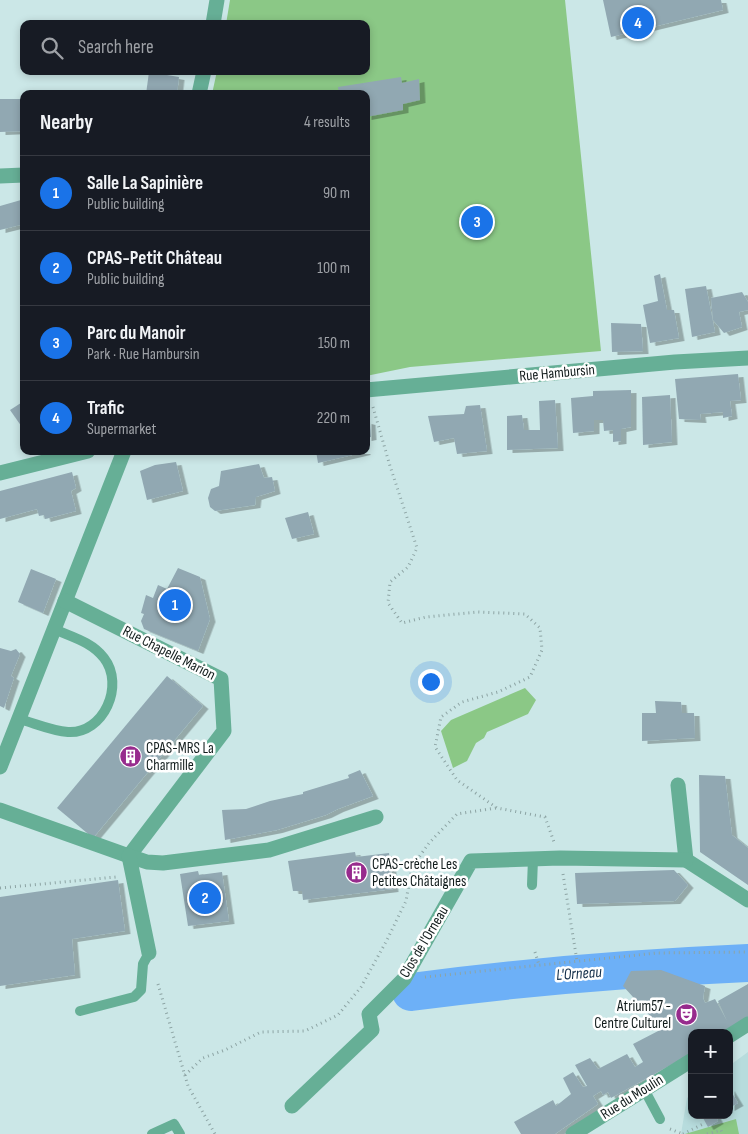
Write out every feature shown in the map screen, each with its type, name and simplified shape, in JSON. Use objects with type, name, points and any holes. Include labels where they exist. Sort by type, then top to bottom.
[{"type":"street","points":[[214,20],[217,0]]},
{"type":"street","points":[[201,90],[203,75]]},
{"type":"street","points":[[0,176],[20,174]]},
{"type":"street","name":"Rue Hambursin","points":[[370,390],[675,362],[748,358]]},
{"type":"street","points":[[0,474],[73,455]]},
{"type":"street","points":[[0,767],[122,455]]},
{"type":"street","name":"Rue Chapelle Marion","points":[[65,601],[222,679],[224,731],[129,856]]},
{"type":"street","points":[[678,785],[686,860],[748,900]]},
{"type":"street","points":[[0,810],[147,862],[163,863],[269,850],[376,817]]},
{"type":"street","points":[[129,856],[149,953]]},
{"type":"street","name":"Clos de l'Orneau","points":[[292,1106],[372,1030],[369,1014],[404,979],[471,861],[560,858],[686,860]]},
{"type":"street","points":[[733,1033],[748,1024]]},
{"type":"street","name":"Rue du Moulin","points":[[573,1134],[688,1062]]},
{"type":"lane","points":[[19,719],[60,730],[74,731],[94,723],[103,715],[109,704],[113,682],[106,660],[89,644],[54,629]]},
{"type":"lane","points":[[532,859],[532,885]]},
{"type":"lane","points":[[80,1011],[134,997],[138,994],[141,990],[143,964],[149,953]]},
{"type":"lane","points":[[644,1090],[660,1120]]},
{"type":"lane","points":[[152,1134],[174,1124],[180,1134]]},
{"type":"path","points":[[370,400],[418,548],[408,566],[390,582],[388,603],[402,623],[426,618],[478,612],[525,614],[540,628],[542,650],[530,677],[498,692],[462,702],[441,717],[435,747],[457,780],[497,808]]},
{"type":"path","points":[[185,1075],[203,1058],[225,1050],[261,1032],[305,1031],[338,1015],[361,987],[387,940],[406,901],[412,867],[429,843],[458,814],[497,808],[545,817],[560,858],[577,961]]},
{"type":"path","points":[[0,888],[134,875]]},
{"type":"path","points":[[535,952],[539,965]]},
{"type":"path","points":[[404,979],[657,953],[748,952]]},
{"type":"path","points":[[157,981],[188,1086],[215,1134]]},
{"type":"path","points":[[683,1134],[705,1122]]},
{"type":"path","points":[[707,1134],[721,1130],[723,1134]]},
{"type":"shaded area","points":[[748,1052],[748,1134],[681,1134],[688,1097],[688,1119],[733,1119],[733,1063]]},
{"type":"green space","points":[[230,0],[565,0],[601,351],[410,367],[370,375],[370,90],[213,90],[216,75],[370,75],[370,20],[227,20]]},
{"type":"green space","points":[[525,688],[536,700],[528,714],[487,732],[484,738],[476,743],[467,761],[453,768],[441,731],[451,720]]},
{"type":"green space","points":[[736,1119],[739,1134],[685,1134]]},
{"type":"building","points":[[603,0],[721,0],[723,10],[611,37]]},
{"type":"building","points":[[149,75],[179,77],[177,90],[147,90]]},
{"type":"building","points":[[401,77],[402,83],[419,79],[420,100],[403,104],[403,110],[370,116],[370,90],[338,90],[338,87]]},
{"type":"building","points":[[0,99],[20,99],[20,131],[0,132]]},
{"type":"building","points":[[20,200],[20,225],[0,230],[0,206]]},
{"type":"building","points":[[660,274],[667,310],[674,310],[679,338],[650,343],[643,305],[658,301],[654,276]]},
{"type":"building","points":[[706,286],[715,332],[692,337],[685,289]]},
{"type":"building","points":[[742,292],[748,302],[748,310],[739,312],[742,327],[724,333],[713,320],[711,298]]},
{"type":"building","points":[[611,323],[641,324],[643,351],[612,352]]},
{"type":"building","points":[[738,374],[741,400],[730,401],[732,416],[723,418],[723,412],[700,414],[701,420],[679,419],[675,379]]},
{"type":"building","points":[[631,390],[631,427],[621,429],[621,441],[613,442],[613,430],[604,431],[603,420],[594,420],[594,431],[573,433],[571,398],[593,396],[593,391]]},
{"type":"building","points":[[670,395],[672,442],[643,445],[642,397]]},
{"type":"building","points":[[555,400],[558,448],[507,450],[507,416],[522,415],[524,430],[540,430],[539,401]]},
{"type":"building","points":[[20,404],[20,424],[10,410]]},
{"type":"building","points":[[480,405],[487,451],[457,454],[454,438],[434,442],[428,416],[464,414],[466,406]]},
{"type":"building","points":[[317,455],[352,455],[318,463]]},
{"type":"building","points":[[176,462],[183,491],[147,500],[140,471],[155,465]]},
{"type":"building","points":[[259,464],[264,478],[272,477],[275,491],[256,497],[255,505],[215,511],[210,507],[208,498],[211,489],[219,486],[221,471]]},
{"type":"building","points":[[72,472],[76,488],[71,491],[76,511],[45,519],[44,515],[39,516],[37,509],[0,519],[0,491]]},
{"type":"building","points":[[308,512],[314,534],[292,539],[285,518]]},
{"type":"building","points":[[178,568],[200,577],[210,619],[198,651],[144,629],[141,621],[144,614],[141,613],[146,595],[153,598],[158,585],[167,589]]},
{"type":"building","points":[[31,569],[56,579],[43,613],[18,602]]},
{"type":"building","points":[[0,648],[11,651],[16,649],[20,654],[11,676],[14,678],[4,708],[0,706]]},
{"type":"building","name":"CPAS-MRS La Charmille","points":[[167,676],[203,706],[93,838],[57,808]]},
{"type":"building","points":[[655,701],[681,702],[682,713],[694,713],[695,738],[642,741],[642,713],[656,713]]},
{"type":"building","points":[[360,770],[373,796],[326,815],[277,830],[225,840],[222,810],[246,809],[270,801],[303,794],[303,792],[349,778],[348,775]]},
{"type":"building","points":[[699,775],[725,776],[732,835],[748,848],[748,885],[700,852]]},
{"type":"building","name":"CPAS-crèche Les Petites Châtaignes","points":[[355,852],[356,857],[389,853],[393,889],[303,900],[302,891],[293,891],[288,861]]},
{"type":"building","points":[[674,870],[688,885],[675,901],[577,904],[575,873]]},
{"type":"building","points":[[198,871],[199,875],[222,872],[229,921],[188,926],[180,874]]},
{"type":"building","points":[[118,880],[125,931],[72,939],[75,975],[0,986],[0,897]]},
{"type":"building","points":[[661,970],[705,986],[703,998],[705,1003],[715,999],[727,1021],[718,1001],[748,984],[748,1019],[733,1030],[688,1029],[688,1055],[611,1098],[608,1092],[603,1095],[601,1091],[593,1096],[598,1104],[555,1134],[521,1134],[514,1122],[553,1100],[556,1106],[571,1094],[563,1078],[573,1072],[583,1087],[587,1086],[575,1065],[590,1058],[598,1069],[627,1054],[635,1067],[643,1062],[633,1044],[662,1029],[623,986],[631,971]]},
{"type":"building","points":[[733,1095],[738,1103],[733,1106]]},
{"type":"building","points":[[704,1119],[717,1119],[718,1121],[708,1127]]},
{"type":"waterway","name":"L'Orneau","points":[[411,992],[579,974],[748,963]]},
{"type":"place","name":"Trafic","points":[[638,23]]},
{"type":"place","name":"Parc du Manoir","points":[[477,222]]},
{"type":"place","name":"Salle La Sapinière","points":[[175,605]]},
{"type":"place","name":"CPAS-MRS La Charmille","points":[[130,757]]},
{"type":"place","name":"CPAS-crèche Les Petites Châtaignes","points":[[356,873]]},
{"type":"place","name":"CPAS-Petit Château","points":[[205,898]]},
{"type":"place","name":"Atrium57 - Centre Culturel","points":[[687,1015]]}]
